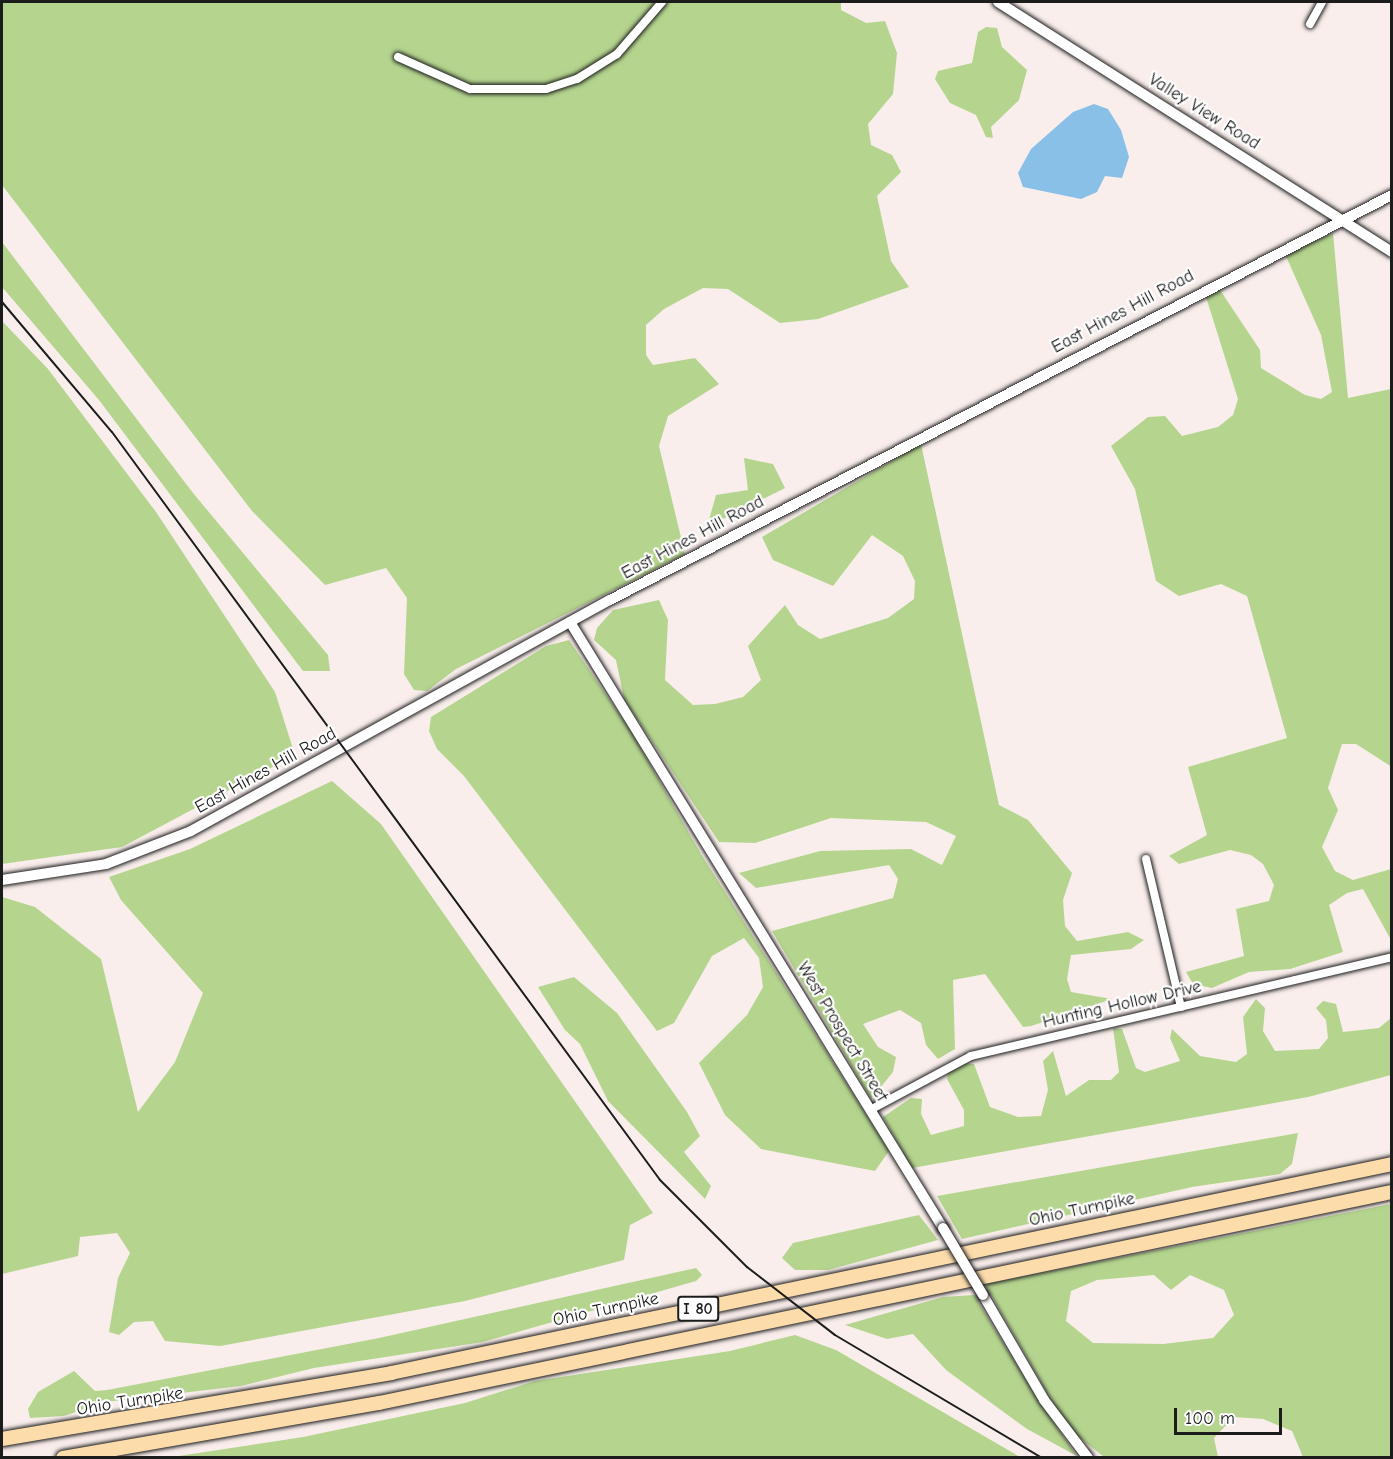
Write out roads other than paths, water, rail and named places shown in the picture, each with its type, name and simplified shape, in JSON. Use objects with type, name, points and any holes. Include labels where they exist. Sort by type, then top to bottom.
[{"type":"highway","name":"Ohio Turnpike","points":[[2,1439],[391,1373],[1392,1164]]},
{"type":"highway","name":"I 80","points":[[63,1458],[369,1405],[1392,1192]]},
{"type":"street","points":[[398,57],[470,90],[546,89],[578,79],[617,54],[662,2]]},
{"type":"street","name":"Valley View Road","points":[[998,2],[1392,252]]},
{"type":"street","points":[[1311,24],[1322,2]]},
{"type":"street","name":"East Hines Hill Road","points":[[2,880],[83,869],[167,842],[570,622],[1338,219],[1392,195]]},
{"type":"street","name":"West Prospect Street","points":[[570,622],[943,1228],[1044,1400],[1088,1458]]},
{"type":"street","points":[[1146,859],[1181,1007]]},
{"type":"street","name":"Hunting Hollow Drive","points":[[870,1110],[971,1056],[1392,957]]},
{"type":"water","points":[[1094,104],[1108,109],[1121,130],[1129,157],[1122,178],[1105,176],[1097,192],[1081,199],[1023,187],[1018,173],[1031,149],[1073,112]]},
{"type":"railway","points":[[2,302],[112,432],[660,1180],[747,1267],[835,1335],[1042,1458]]}]
